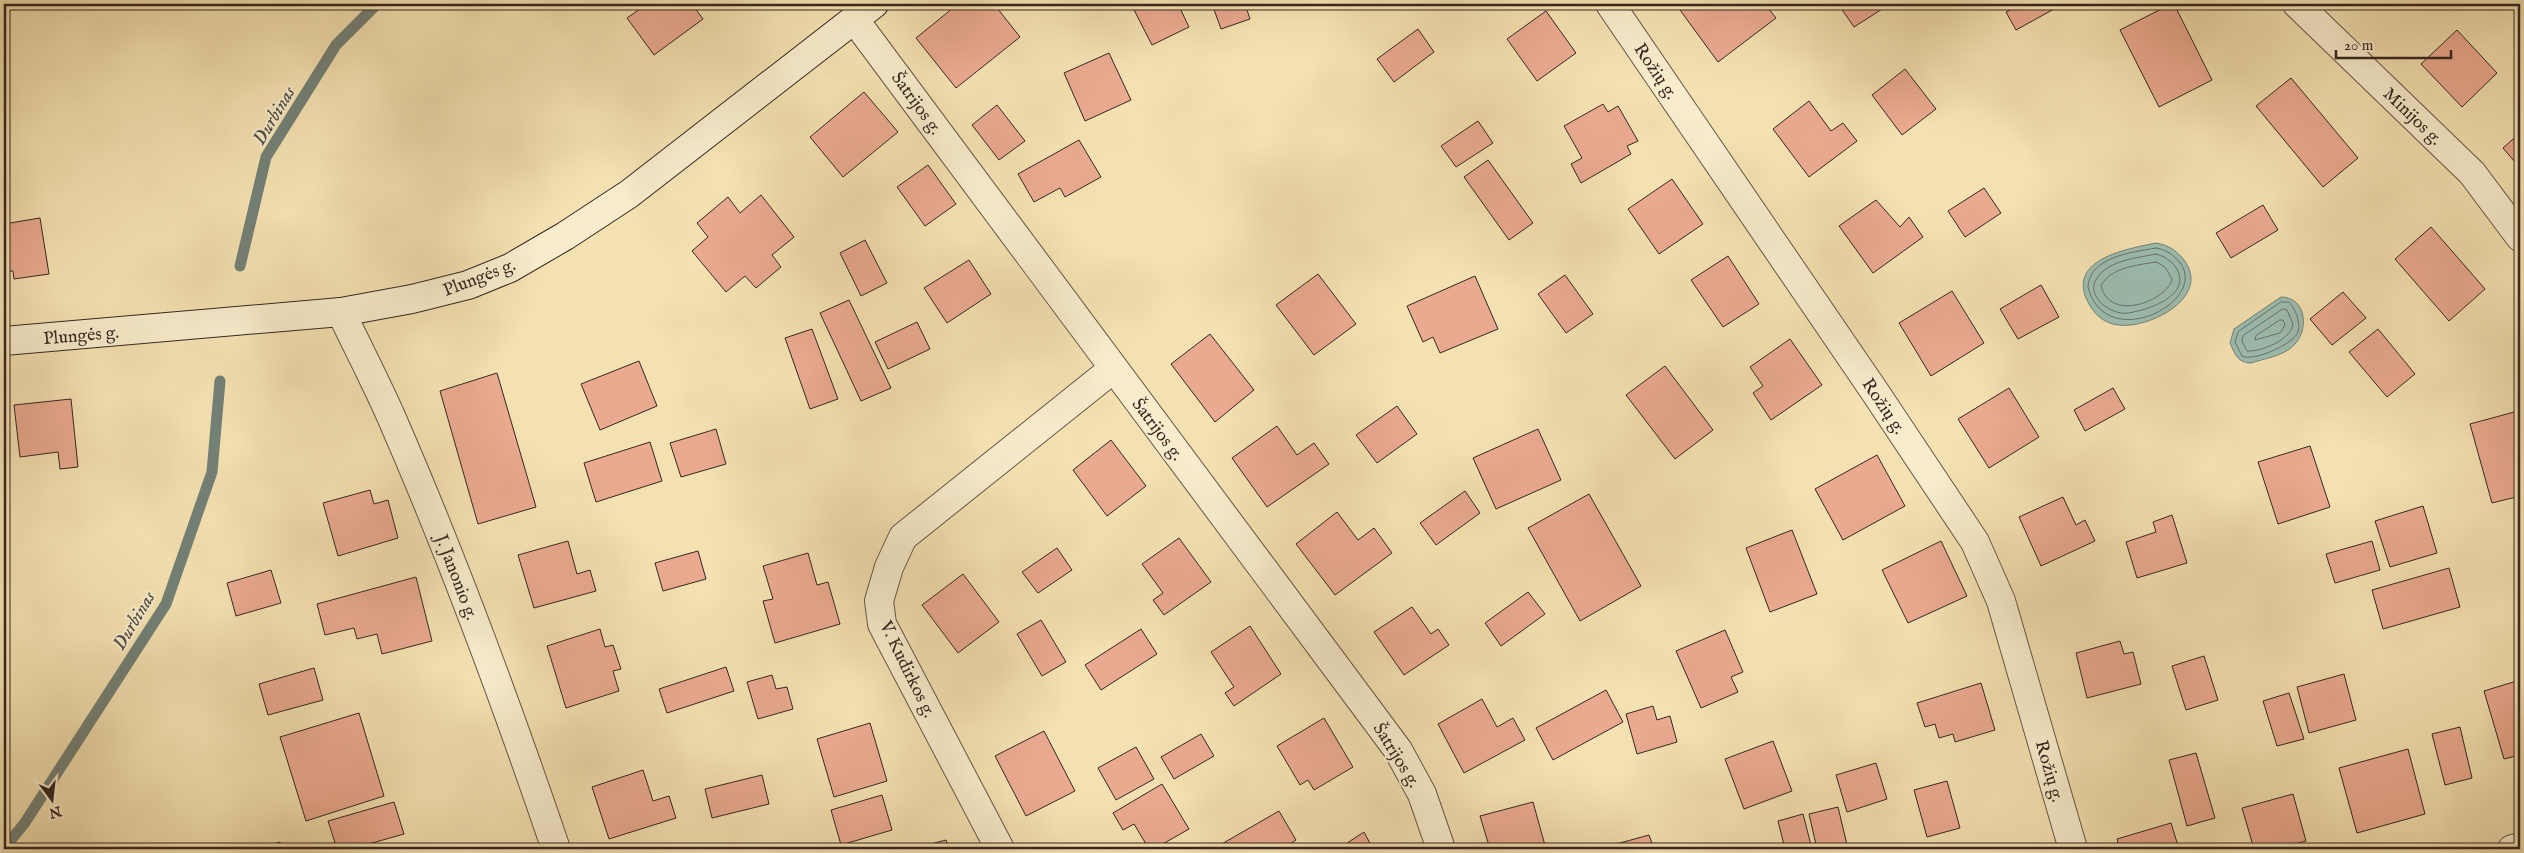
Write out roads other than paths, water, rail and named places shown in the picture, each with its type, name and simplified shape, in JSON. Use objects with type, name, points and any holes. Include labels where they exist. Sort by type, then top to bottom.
[{"type":"street","name":"Rožių g.","points":[[1610,4],[1875,392],[1974,542],[2001,601],[2073,849]]},
{"type":"street","name":"Minijos g.","points":[[2297,4],[2472,173],[2520,237]]},
{"type":"street","name":"Plungės g.","points":[[4,341],[341,312],[412,299],[468,285],[510,268],[565,236],[629,194],[864,12]]},
{"type":"street","name":"Šatrijos g.","points":[[864,12],[1113,369],[1398,750],[1422,794],[1441,849]]},
{"type":"street","name":"J. Janonio g.","points":[[341,312],[392,418],[426,497],[502,692],[556,849]]},
{"type":"street","name":"V. Kudirkos g.","points":[[1000,849],[882,624],[879,601],[889,567],[903,536],[1113,369]]},
{"type":"street","points":[[2512,849],[2520,847]]},
{"type":"water","points":[[2156,243],[2172,248],[2184,260],[2190,274],[2190,286],[2184,298],[2173,308],[2146,322],[2119,325],[2109,323],[2101,318],[2089,304],[2083,289],[2085,277],[2091,267],[2115,253]]},
{"type":"water","points":[[2281,297],[2290,299],[2301,309],[2303,325],[2298,341],[2288,350],[2272,357],[2251,363],[2240,360],[2230,343],[2234,329]]},
{"type":"waterway","name":"Durbinas","points":[[240,266],[266,157],[336,45],[377,4]]},
{"type":"waterway","name":"Durbinas","points":[[4,848],[24,824],[166,604],[212,472],[220,381]]}]
